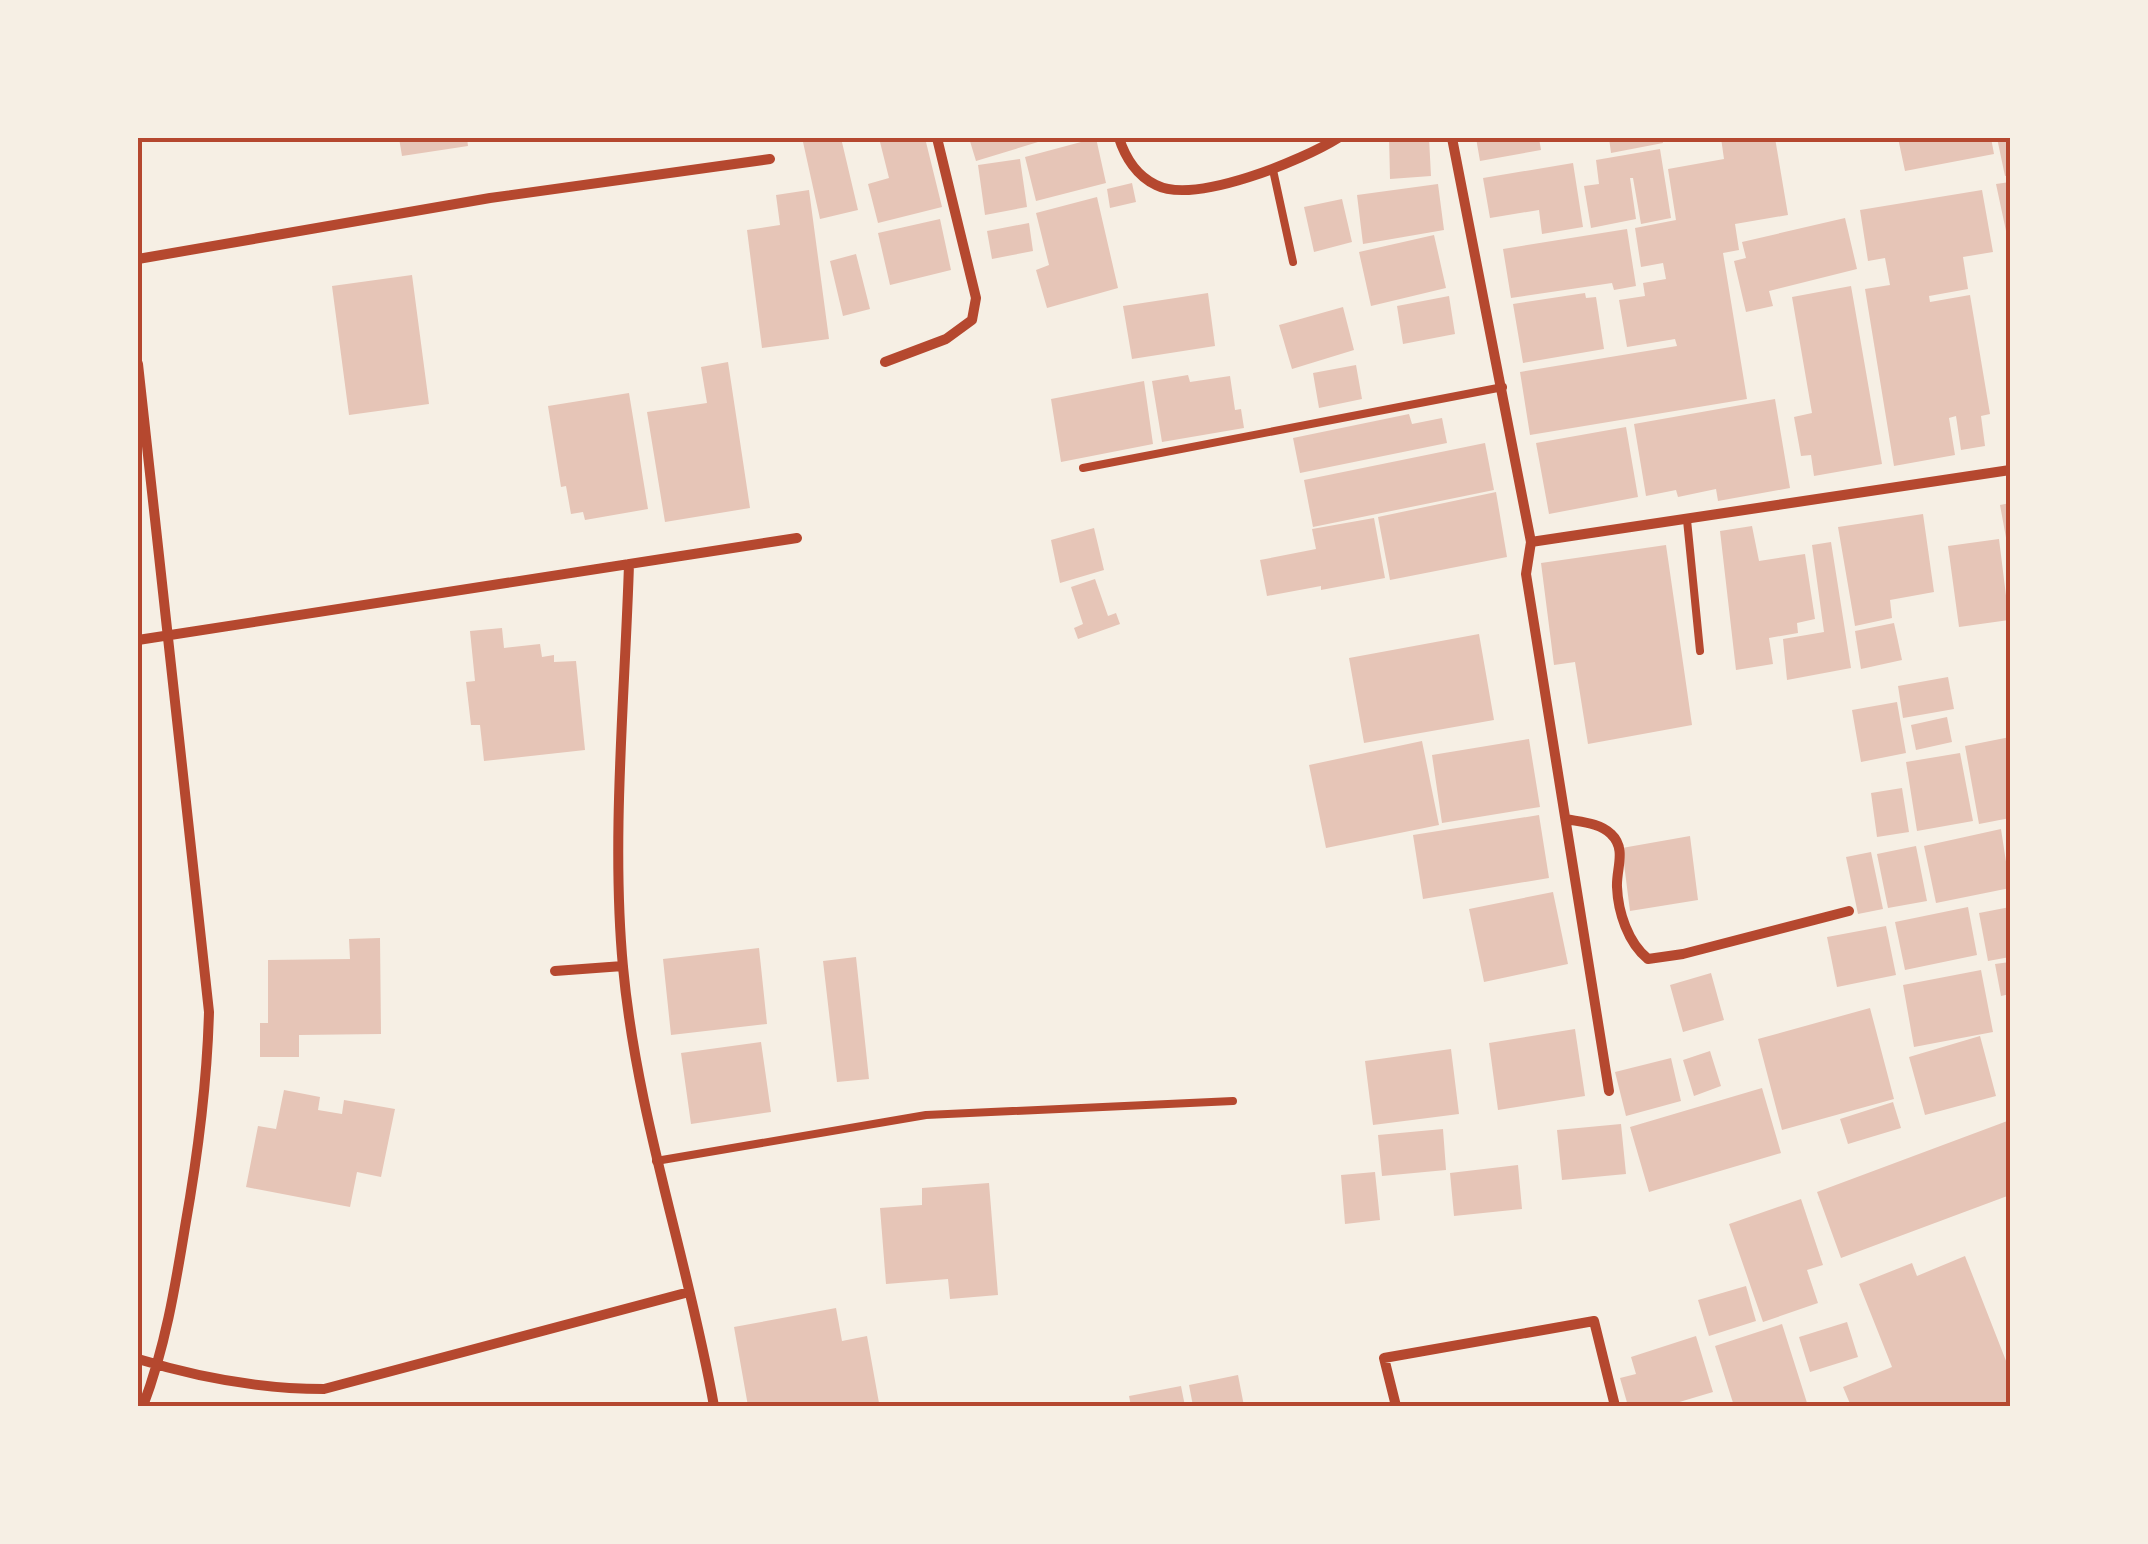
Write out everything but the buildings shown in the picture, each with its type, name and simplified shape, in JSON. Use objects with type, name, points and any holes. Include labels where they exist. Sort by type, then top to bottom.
[{"type":"street","points":[[886,362],[946,339],[972,320],[976,298],[937,138]]},
{"type":"street","points":[[1119,138],[1134,168],[1156,185],[1174,190],[1190,190],[1273,170],[1338,138]]},
{"type":"street","points":[[1452,138],[1531,542],[1526,574],[1609,1091]]},
{"type":"street","points":[[138,259],[490,198],[770,159]]},
{"type":"street","points":[[138,364],[210,1012],[207,1090],[174,1294],[158,1366],[143,1406]]},
{"type":"street","points":[[1531,542],[2010,470]]},
{"type":"street","points":[[138,640],[797,538]]},
{"type":"street","points":[[629,564],[620,842],[623,966],[656,1161],[714,1406]]},
{"type":"street","points":[[1566,820],[1596,825],[1611,834],[1619,845],[1619,903],[1638,951],[1648,958],[1683,954],[1848,911]]},
{"type":"street","points":[[555,971],[623,966]]},
{"type":"street","points":[[138,1359],[271,1389],[324,1389],[689,1292]]},
{"type":"street","points":[[1396,1406],[1384,1358],[1594,1320],[1615,1406]]},
{"type":"lane","points":[[1273,170],[1293,262]]},
{"type":"lane","points":[[1083,468],[1503,387]]},
{"type":"lane","points":[[1687,520],[1700,650]]},
{"type":"lane","points":[[656,1161],[926,1115],[1232,1102]]}]
